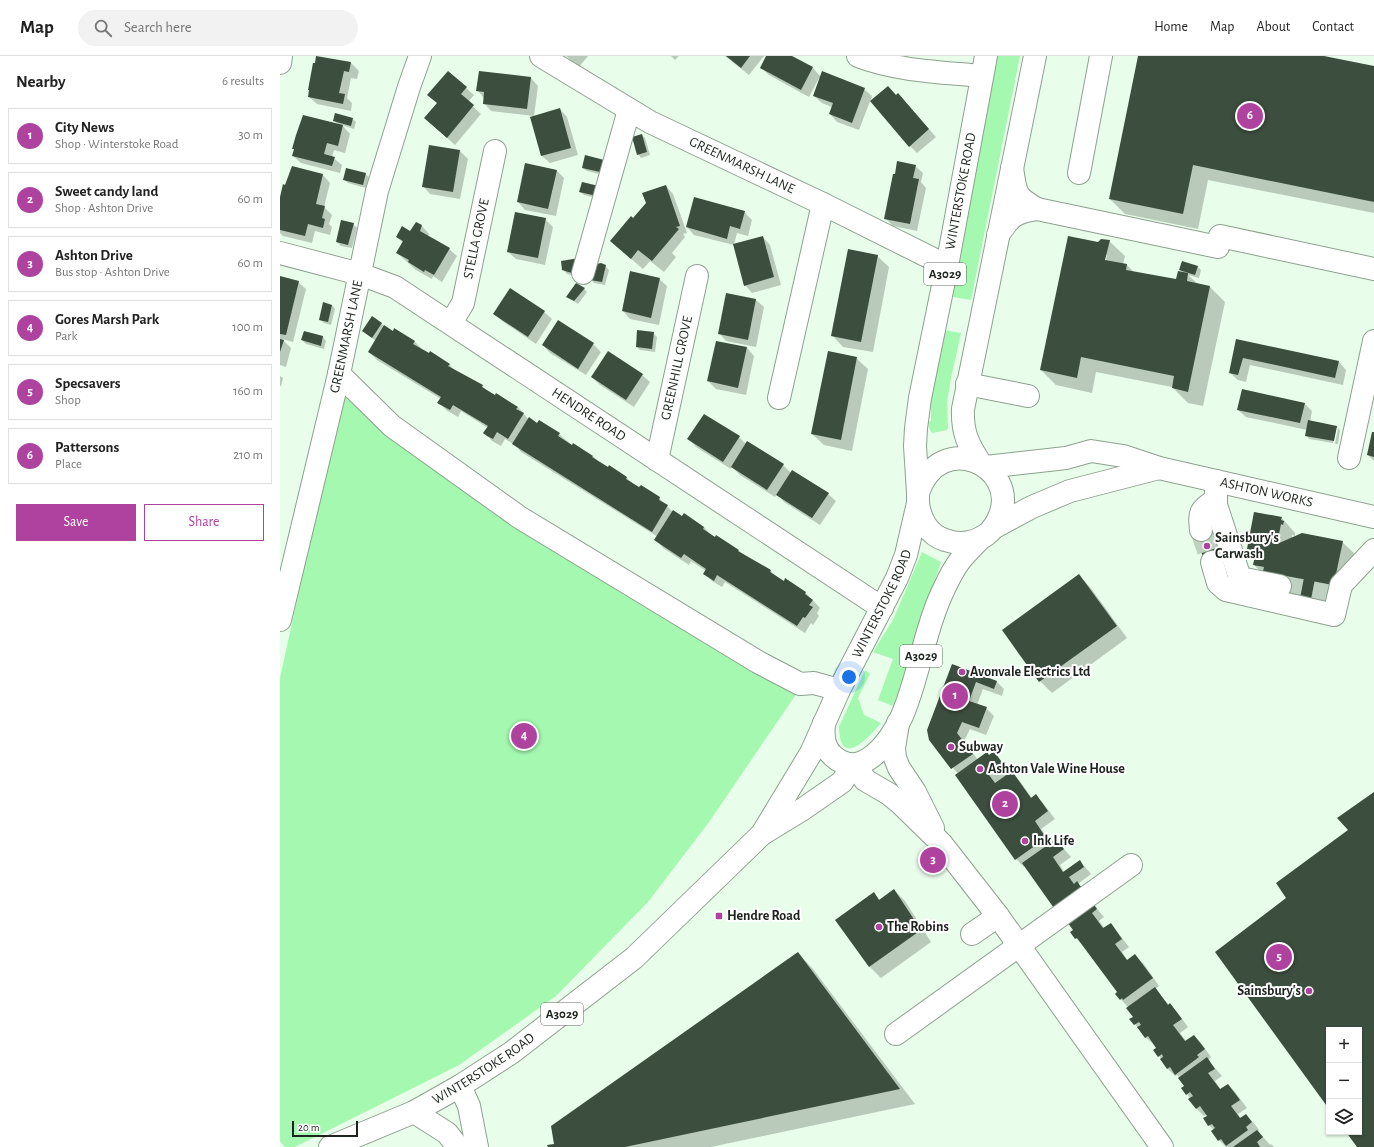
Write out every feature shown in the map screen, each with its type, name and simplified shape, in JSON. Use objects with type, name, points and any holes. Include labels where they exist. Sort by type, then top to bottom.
[{"type":"main road","points":[[280,63],[282,56]]},
{"type":"main road","name":"GREENMARSH LANE","points":[[280,620],[339,374],[376,192],[420,56]]},
{"type":"main road","name":"GREENMARSH LANE","points":[[540,56],[650,122],[823,204],[947,266]]},
{"type":"main road","points":[[858,56],[888,64],[922,70],[984,66]]},
{"type":"main road","name":"WINTERSTOKE ROAD","points":[[824,723],[823,736],[826,747],[833,756],[843,762],[854,765],[865,762],[873,756],[885,742],[898,722],[911,691],[938,601],[949,578],[961,559],[987,533],[1001,512],[1003,504],[1002,495],[997,479],[971,448],[964,434],[962,415],[967,384],[1035,56]]},
{"type":"main road","points":[[1079,173],[1101,56]]},
{"type":"main road","name":"WINTERSTOKE ROAD","points":[[984,66],[947,266],[920,398],[915,446],[918,498],[922,520],[926,527],[932,533],[944,540],[956,543],[969,543],[987,533]]},
{"type":"main road","points":[[583,273],[629,110]]},
{"type":"main road","name":"STELLA GROVE","points":[[451,323],[463,303],[495,151]]},
{"type":"main road","points":[[1012,168],[1016,191],[1023,201],[1037,209],[1218,247],[1220,236],[1374,268]]},
{"type":"main road","points":[[779,398],[823,204]]},
{"type":"main road","points":[[998,235],[1010,218],[1021,211],[1037,209]]},
{"type":"main road","name":"HENDRE ROAD","points":[[280,253],[360,274],[396,287],[882,608]]},
{"type":"main road","name":"GREENHILL GROVE","points":[[657,460],[697,276]]},
{"type":"main road","points":[[1349,458],[1374,341]]},
{"type":"main road","points":[[339,374],[392,426],[520,517],[758,662],[800,684],[814,683],[839,690]]},
{"type":"main road","points":[[967,384],[1028,396]]},
{"type":"main road","name":"ASHTON WORKS","points":[[984,465],[1066,458],[1091,451],[1123,456],[1216,490],[1374,517]]},
{"type":"main road","name":"WINTERSTOKE ROAD","points":[[762,834],[806,762],[839,690],[897,578],[906,555],[922,481],[929,472],[944,461],[964,458],[984,465]]},
{"type":"main road","name":"ASHTON WORKS","points":[[987,533],[1032,507],[1070,491],[1159,468]]},
{"type":"main road","points":[[1201,530],[1199,515],[1216,490]]},
{"type":"main road","points":[[1216,490],[1240,578],[1280,586]]},
{"type":"main road","points":[[1212,562],[1218,583],[1226,590],[1334,615],[1335,597],[1342,585],[1374,550]]},
{"type":"main road","points":[[898,722],[894,748],[895,758],[899,768],[915,792],[942,843],[998,916],[1162,1147]]},
{"type":"main road","points":[[854,765],[865,780],[889,794],[942,843]]},
{"type":"main road","name":"WINTERSTOKE ROAD","points":[[330,1147],[414,1112],[460,1086],[511,1053],[634,958],[762,834],[803,809],[842,782],[854,765]]},
{"type":"main road","points":[[896,1034],[1131,866]]},
{"type":"main road","points":[[972,934],[998,916]]},
{"type":"main road","points":[[460,1086],[469,1106],[477,1147]]},
{"type":"main road","points":[[414,1112],[447,1133],[458,1147]]},
{"type":"green space","points":[[997,56],[1020,56],[971,300],[948,296]]},
{"type":"green space","points":[[943,330],[961,333],[947,402],[948,428],[947,430],[932,433],[928,422],[931,421],[931,409],[928,408]]},
{"type":"green space","points":[[343,390],[799,690],[709,822],[648,902],[556,996],[459,1065],[295,1147],[285,1147],[280,1141],[280,678]]},
{"type":"green space","points":[[922,552],[941,562],[914,641],[904,680],[893,706],[878,700],[893,659],[873,652],[893,620]]},
{"type":"green space","points":[[865,670],[870,674],[858,698],[864,715],[881,723],[863,742],[850,748],[844,746],[841,740],[839,727]]},
{"type":"building","points":[[316,56],[351,62],[349,72],[344,71],[339,93],[345,94],[343,104],[308,97],[313,63],[315,63]]},
{"type":"building","points":[[726,56],[750,56],[741,68]]},
{"type":"building","points":[[766,56],[792,56],[813,67],[801,90],[760,68]]},
{"type":"building","points":[[1138,56],[1324,56],[1374,66],[1374,202],[1193,165],[1183,214],[1109,199]]},
{"type":"building","points":[[448,71],[467,87],[461,94],[474,105],[447,138],[424,118],[437,103],[427,95]]},
{"type":"building","points":[[479,71],[531,77],[527,109],[483,104],[484,92],[476,91]]},
{"type":"building","points":[[822,71],[865,88],[852,123],[829,114],[833,103],[813,96]]},
{"type":"building","points":[[888,86],[896,95],[898,93],[929,129],[909,147],[870,101]]},
{"type":"building","points":[[560,108],[571,148],[541,156],[530,117]]},
{"type":"building","points":[[335,113],[353,118],[351,126],[333,121]]},
{"type":"building","points":[[303,115],[343,125],[338,146],[327,143],[324,154],[335,157],[332,166],[292,156],[294,149],[292,149]]},
{"type":"building","points":[[642,134],[647,152],[637,155],[632,137]]},
{"type":"building","points":[[429,145],[460,150],[453,192],[422,187]]},
{"type":"building","points":[[585,155],[608,161],[605,173],[582,168]]},
{"type":"building","points":[[897,161],[916,165],[913,178],[919,179],[910,224],[884,219]]},
{"type":"building","points":[[525,163],[557,170],[548,209],[517,202]]},
{"type":"building","points":[[292,166],[323,174],[316,204],[325,206],[322,218],[325,219],[323,228],[308,224],[305,236],[280,230],[280,197],[283,184],[285,185]]},
{"type":"building","points":[[346,168],[366,173],[363,185],[343,180]]},
{"type":"building","points":[[582,182],[599,186],[597,196],[579,192]]},
{"type":"building","points":[[666,185],[680,226],[676,227],[679,229],[652,261],[638,250],[631,259],[610,241],[631,216],[633,218],[646,203],[642,193]]},
{"type":"building","points":[[694,197],[745,211],[740,229],[730,226],[727,239],[686,227]]},
{"type":"building","points":[[515,212],[546,218],[538,258],[507,252]]},
{"type":"building","points":[[341,220],[354,223],[348,245],[336,242]]},
{"type":"building","points":[[416,222],[422,225],[420,231],[450,248],[434,275],[425,270],[424,272],[408,262],[409,260],[396,253],[403,241],[396,237],[402,226],[410,231]]},
{"type":"building","points":[[763,236],[774,277],[744,286],[733,244]]},
{"type":"building","points":[[1068,236],[1098,242],[1101,239],[1110,240],[1105,260],[1127,264],[1126,270],[1176,279],[1178,271],[1188,273],[1187,281],[1210,286],[1188,392],[1172,388],[1174,376],[1081,357],[1077,378],[1040,370]]},
{"type":"building","points":[[848,249],[878,255],[861,342],[831,336]]},
{"type":"building","points":[[579,258],[578,275],[562,270],[561,261]]},
{"type":"building","points":[[1182,261],[1198,266],[1195,275],[1179,270]]},
{"type":"building","points":[[601,263],[606,265],[602,282],[590,280],[592,265]]},
{"type":"building","points":[[630,271],[660,278],[651,318],[622,311]]},
{"type":"building","points":[[280,276],[299,281],[286,335],[280,334]]},
{"type":"building","points":[[576,283],[585,288],[574,301],[566,297]]},
{"type":"building","points":[[510,288],[545,311],[528,337],[493,314]]},
{"type":"building","points":[[726,293],[756,299],[748,340],[718,334]]},
{"type":"building","points":[[323,302],[332,305],[328,322],[319,320]]},
{"type":"building","points":[[372,316],[382,323],[372,338],[362,331]]},
{"type":"building","points":[[558,320],[594,343],[578,369],[542,345]]},
{"type":"building","points":[[384,325],[393,331],[394,328],[415,341],[413,344],[429,353],[430,351],[450,364],[448,366],[483,385],[482,387],[495,395],[496,393],[518,407],[516,409],[524,413],[508,439],[497,432],[493,439],[487,436],[483,433],[488,426],[453,405],[450,410],[437,403],[441,397],[368,352]]},
{"type":"building","points":[[637,330],[654,332],[652,349],[636,347]]},
{"type":"building","points":[[304,331],[323,336],[321,346],[301,340]]},
{"type":"building","points":[[280,339],[284,340],[280,352]]},
{"type":"building","points":[[1236,339],[1339,361],[1335,378],[1243,358],[1238,375],[1229,373]]},
{"type":"building","points":[[716,341],[747,347],[738,388],[707,381]]},
{"type":"building","points":[[608,351],[643,374],[626,400],[591,377]]},
{"type":"building","points":[[828,351],[857,357],[841,440],[811,434]]},
{"type":"building","points":[[1242,389],[1305,403],[1300,423],[1237,410]]},
{"type":"building","points":[[704,414],[740,436],[723,462],[687,439]]},
{"type":"building","points":[[529,417],[537,423],[539,420],[560,433],[558,436],[572,445],[573,443],[593,456],[592,457],[608,467],[609,465],[627,477],[626,479],[639,487],[641,485],[660,497],[659,500],[668,505],[652,532],[512,444]]},
{"type":"building","points":[[1308,420],[1337,426],[1334,441],[1305,436]]},
{"type":"building","points":[[1372,432],[1374,432],[1374,457],[1367,455]]},
{"type":"building","points":[[747,441],[784,464],[767,490],[731,467]]},
{"type":"building","points":[[792,470],[829,493],[812,518],[776,495]]},
{"type":"building","points":[[673,510],[682,516],[684,513],[715,537],[716,535],[739,550],[738,551],[771,570],[770,572],[784,581],[785,578],[806,592],[805,594],[813,600],[809,605],[813,607],[805,618],[803,617],[797,626],[717,575],[714,581],[703,574],[706,569],[684,554],[681,558],[654,540]]},
{"type":"building","points":[[1254,512],[1282,517],[1281,520],[1284,521],[1283,525],[1281,524],[1277,544],[1302,533],[1343,541],[1329,607],[1291,599],[1280,586],[1263,571],[1264,567],[1253,565],[1256,551],[1247,549]]},
{"type":"building","name":"Sainsbury's Carwash","points":[[1209,527],[1220,559],[1206,565],[1194,532]]},
{"type":"building","points":[[1079,574],[1117,626],[1039,682],[1002,630]]},
{"type":"building","points":[[952,664],[997,681],[994,689],[976,682],[969,701],[987,707],[979,728],[962,722],[957,733],[973,754],[951,769],[929,740],[927,730]]},
{"type":"building","points":[[994,751],[1003,764],[989,775],[995,783],[1012,771],[1031,798],[1036,794],[1048,811],[1035,821],[1046,838],[1015,860],[955,775],[987,752],[989,755]]},
{"type":"building","name":"Sainsbury's","points":[[1374,792],[1374,1147],[1357,1147],[1348,1135],[1362,1135],[1362,1027],[1326,1027],[1326,1105],[1215,952],[1286,898],[1276,883],[1348,830],[1337,818]]},
{"type":"building","points":[[1056,839],[1064,849],[1053,857],[1063,872],[1080,860],[1084,867],[1069,877],[1074,884],[1077,881],[1081,887],[1078,890],[1081,894],[1056,911],[1022,863]]},
{"type":"building","name":"The Robins","points":[[894,889],[921,930],[869,967],[835,920],[874,892],[879,900]]},
{"type":"building","points":[[1093,903],[1097,909],[1092,913],[1103,928],[1111,923],[1122,939],[1115,944],[1127,960],[1135,954],[1153,978],[1123,1000],[1122,998],[1120,1000],[1115,994],[1117,992],[1077,938],[1075,939],[1070,932],[1073,930],[1067,922]]},
{"type":"building","points":[[798,952],[900,1089],[625,1147],[548,1147],[547,1145],[554,1144],[551,1126]]},
{"type":"building","points":[[1155,987],[1168,1005],[1170,1003],[1182,1019],[1173,1025],[1185,1041],[1194,1035],[1205,1049],[1197,1055],[1199,1057],[1175,1075],[1170,1067],[1167,1069],[1160,1059],[1163,1057],[1162,1054],[1158,1057],[1153,1050],[1156,1048],[1148,1036],[1145,1038],[1137,1027],[1141,1025],[1139,1022],[1134,1025],[1129,1019],[1133,1017],[1126,1008]]},
{"type":"building","points":[[1207,1057],[1215,1069],[1208,1073],[1220,1089],[1228,1084],[1240,1100],[1231,1106],[1240,1118],[1246,1114],[1252,1122],[1246,1127],[1248,1130],[1226,1146],[1221,1139],[1218,1141],[1211,1131],[1215,1128],[1212,1124],[1208,1126],[1203,1118],[1207,1116],[1200,1106],[1196,1109],[1188,1099],[1193,1096],[1190,1092],[1186,1095],[1181,1088],[1184,1086],[1178,1078]]},
{"type":"building","points":[[1257,1130],[1263,1137],[1257,1142],[1260,1147],[1233,1147]]},
{"type":"tunnel","points":[[1201,530],[1212,562]]},
{"type":"tunnel","points":[[1280,586],[1332,596]]},
{"type":"place","name":"Pattersons","points":[[1250,116]]},
{"type":"place","name":"Sainsbury's Carwash","points":[[1207,546]]},
{"type":"place","name":"Avonvale Electrics Ltd","points":[[962,672]]},
{"type":"place","name":"City News","points":[[955,696]]},
{"type":"place","name":"Gores Marsh Park","points":[[524,736]]},
{"type":"place","name":"Subway","points":[[951,747]]},
{"type":"place","name":"Ashton Vale Wine House","points":[[980,769]]},
{"type":"place","name":"Sweet candy land","points":[[1005,804]]},
{"type":"place","name":"Ink Life","points":[[1025,841]]},
{"type":"place","name":"Ashton Drive","points":[[933,860]]},
{"type":"place","name":"Hendre Road","points":[[719,916]]},
{"type":"place","name":"The Robins","points":[[879,927]]},
{"type":"place","name":"Specsavers","points":[[1279,957]]},
{"type":"place","name":"Sainsbury's","points":[[1309,991]]}]
